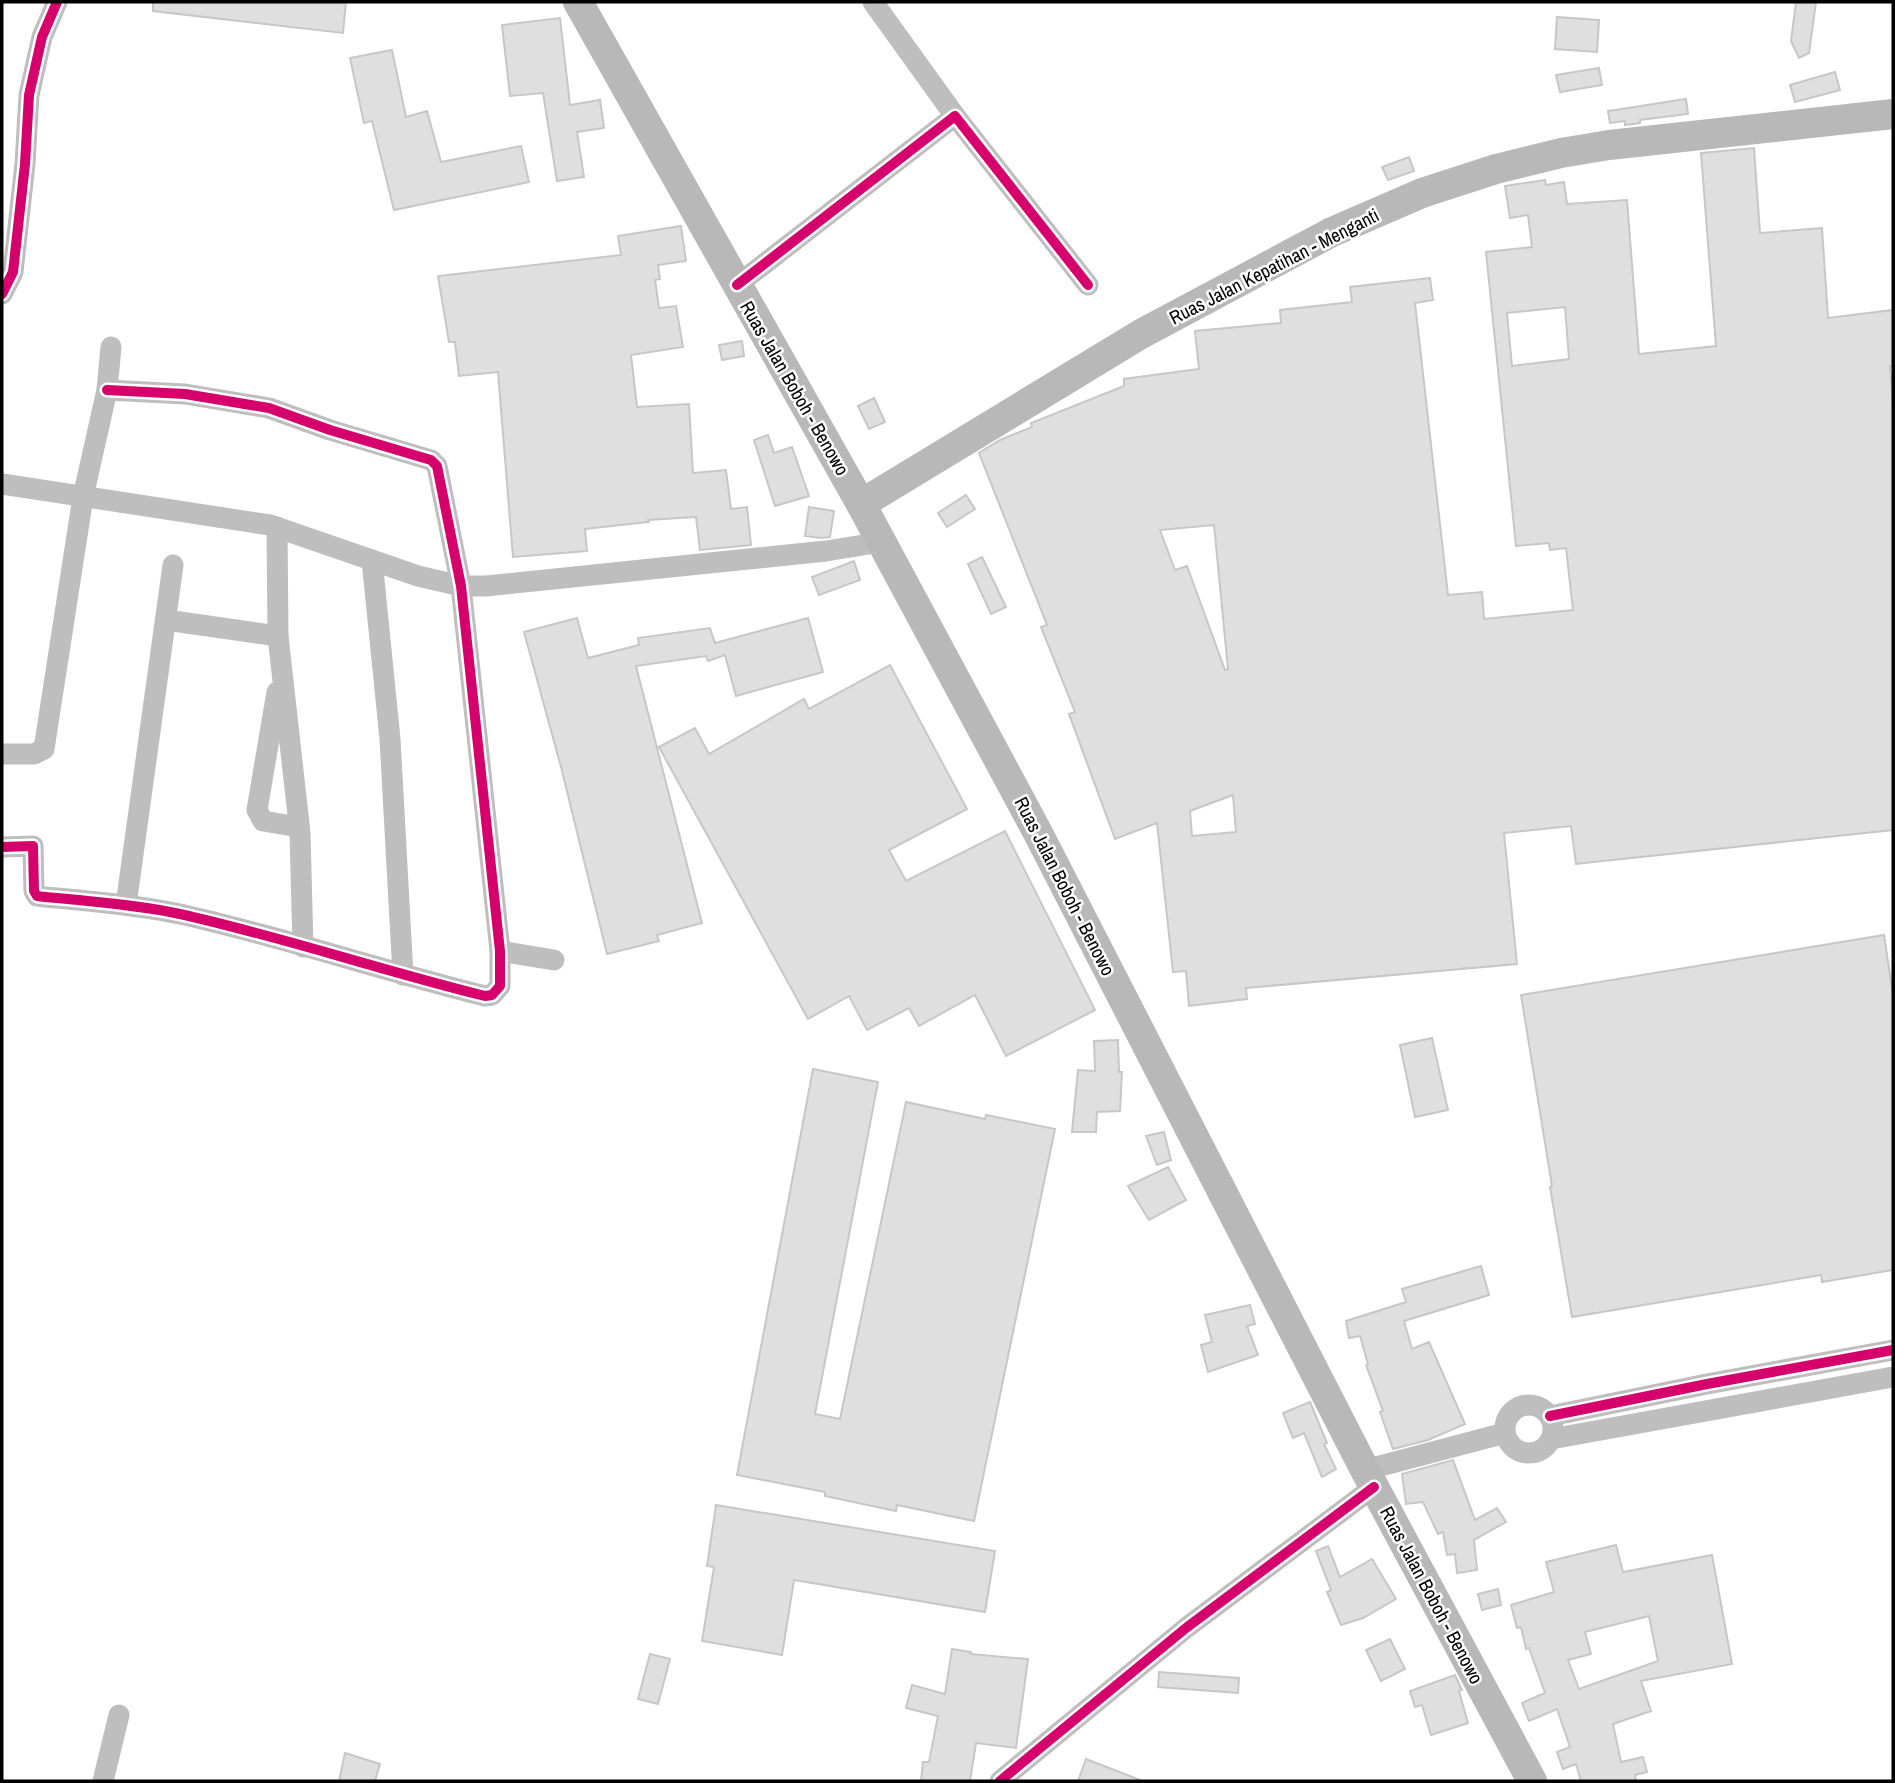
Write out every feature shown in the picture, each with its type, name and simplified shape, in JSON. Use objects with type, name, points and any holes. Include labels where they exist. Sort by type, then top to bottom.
[{"type":"main road","name":"Ruas Jalan Boboh - Benowo","points":[[578,2],[882,542],[1038,833],[1370,1479],[1532,1781]]},
{"type":"main road","name":"Ruas Jalan Kepatihan - Menganti","points":[[861,504],[1141,334],[1332,232],[1422,193],[1496,169],[1561,153],[1609,145],[1893,114]]},
{"type":"street","points":[[2,294],[13,272],[23,186],[29,95],[42,37],[57,2]]},
{"type":"street","points":[[873,2],[955,116],[1088,285]]},
{"type":"street","points":[[737,285],[955,116]]},
{"type":"street","points":[[2,754],[34,754],[44,749],[83,497],[107,390],[111,347]]},
{"type":"street","points":[[2,847],[33,846],[34,891],[37,896],[126,905],[179,914],[485,996],[492,995],[500,986],[500,951],[461,586],[439,470],[430,460],[330,430],[269,408],[185,394],[107,390]]},
{"type":"street","points":[[2,484],[277,527],[418,576],[461,586],[486,586],[826,551],[882,542]]},
{"type":"street","points":[[277,527],[278,636],[299,827],[303,947]]},
{"type":"street","points":[[372,560],[390,739],[403,975]]},
{"type":"street","points":[[126,905],[173,565]]},
{"type":"street","points":[[166,620],[278,636]]},
{"type":"street","points":[[281,670],[270,721],[257,810],[263,821],[299,827]]},
{"type":"street","points":[[500,951],[554,960]]},
{"type":"street","points":[[1550,1416],[1886,1352],[1888,1378],[1551,1439]]},
{"type":"street","points":[[1525,1404],[1535,1405],[1550,1416],[1553,1431],[1551,1439],[1546,1447],[1530,1454],[1513,1448],[1505,1433],[1505,1423],[1509,1415],[1525,1404]]},
{"type":"street","points":[[1000,1781],[1370,1479],[1505,1433]]},
{"type":"street","points":[[103,1781],[119,1715]]},
{"type":"building","points":[[153,2],[346,2],[343,33],[153,11]]},
{"type":"building","points":[[1796,2],[1816,2],[1809,53],[1799,58],[1791,41]]},
{"type":"building","points":[[1557,17],[1599,20],[1597,52],[1555,49]]},
{"type":"building","points":[[560,18],[570,105],[600,100],[604,128],[577,132],[584,177],[557,181],[543,93],[510,96],[502,25]]},
{"type":"building","points":[[392,50],[406,117],[427,111],[441,162],[521,146],[529,182],[394,210],[372,121],[364,123],[350,58]]},
{"type":"building","points":[[1599,68],[1602,85],[1560,92],[1556,75]]},
{"type":"building","points":[[1835,72],[1840,90],[1795,102],[1790,85]]},
{"type":"building","points":[[1686,99],[1688,114],[1640,120],[1640,123],[1625,125],[1625,121],[1610,123],[1608,111]]},
{"type":"building","points":[[1754,148],[1760,233],[1822,228],[1828,318],[1893,310],[1893,366],[1890,366],[1893,406],[1893,830],[1576,864],[1571,826],[1504,833],[1517,964],[1246,988],[1247,999],[1189,1006],[1186,971],[1173,972],[1157,823],[1115,839],[1069,714],[1075,712],[1041,627],[1047,625],[979,453],[1000,440],[1032,427],[1031,423],[1124,386],[1124,379],[1199,369],[1195,331],[1281,323],[1280,310],[1352,302],[1350,287],[1430,278],[1433,300],[1415,303],[1448,595],[1482,592],[1484,619],[1573,610],[1566,548],[1550,550],[1549,543],[1516,546],[1486,252],[1532,247],[1528,215],[1510,218],[1505,186],[1545,180],[1546,185],[1564,182],[1567,204],[1627,200],[1639,354],[1716,346],[1701,153]],"holes":[[[1565,307],[1569,359],[1512,366],[1507,313]],[[1214,525],[1228,669],[1225,670],[1187,566],[1175,570],[1160,530]],[[1233,795],[1236,832],[1192,836],[1190,811]]]},
{"type":"building","points":[[1409,157],[1414,171],[1388,180],[1382,167]]},
{"type":"building","points":[[681,226],[686,261],[658,265],[660,279],[655,280],[659,308],[676,306],[683,347],[631,355],[637,407],[689,404],[693,473],[726,470],[731,509],[747,507],[751,545],[700,550],[696,517],[648,520],[649,522],[585,529],[587,551],[513,557],[498,372],[459,376],[455,342],[449,342],[438,276],[621,255],[618,236]]},
{"type":"building","points":[[742,341],[744,356],[722,360],[719,345]]},
{"type":"building","points":[[874,398],[885,422],[869,429],[858,406]]},
{"type":"building","points":[[768,435],[774,453],[792,447],[809,496],[775,506],[754,440]]},
{"type":"building","points":[[966,495],[975,509],[947,527],[938,513]]},
{"type":"building","points":[[809,507],[834,511],[830,537],[805,536]]},
{"type":"building","points":[[982,557],[1006,607],[991,614],[968,564]]},
{"type":"building","points":[[854,561],[860,580],[819,595],[812,577]]},
{"type":"building","points":[[577,618],[588,658],[639,645],[638,638],[710,628],[715,643],[808,618],[823,672],[736,696],[725,655],[708,661],[706,656],[636,666],[702,923],[657,935],[659,941],[607,954],[561,767],[524,632]]},
{"type":"building","points":[[890,665],[967,809],[889,850],[906,881],[1005,831],[1095,1010],[1006,1056],[975,995],[919,1026],[909,1008],[867,1030],[849,996],[808,1019],[659,747],[695,728],[709,754],[804,699],[809,709]]},
{"type":"building","points":[[1884,935],[1893,995],[1893,1270],[1822,1282],[1821,1275],[1572,1317],[1521,995]]},
{"type":"building","points":[[1432,1038],[1448,1110],[1415,1117],[1400,1045]]},
{"type":"building","points":[[1118,1040],[1119,1072],[1122,1072],[1120,1111],[1097,1112],[1096,1132],[1072,1132],[1078,1070],[1095,1071],[1094,1041]]},
{"type":"building","points":[[813,1069],[878,1082],[815,1414],[840,1419],[906,1102],[985,1119],[986,1115],[1055,1129],[974,1521],[897,1505],[896,1511],[825,1496],[825,1492],[737,1475]]},
{"type":"building","points":[[1164,1132],[1171,1160],[1157,1165],[1146,1136]]},
{"type":"building","points":[[1168,1167],[1186,1200],[1149,1220],[1128,1186]]},
{"type":"building","points":[[1481,1266],[1489,1295],[1404,1321],[1412,1349],[1429,1342],[1465,1424],[1428,1440],[1393,1449],[1380,1412],[1383,1411],[1366,1365],[1368,1364],[1360,1336],[1349,1338],[1346,1321],[1406,1302],[1402,1289]]},
{"type":"building","points":[[1250,1305],[1255,1324],[1247,1326],[1258,1355],[1208,1372],[1201,1345],[1212,1342],[1205,1315]]},
{"type":"building","points":[[1310,1402],[1327,1443],[1324,1444],[1336,1469],[1322,1477],[1304,1433],[1293,1438],[1283,1413]]},
{"type":"building","points":[[1453,1460],[1475,1520],[1497,1508],[1506,1522],[1474,1540],[1477,1570],[1457,1573],[1455,1554],[1447,1555],[1443,1532],[1438,1534],[1423,1502],[1406,1504],[1402,1474]]},
{"type":"building","points":[[716,1505],[995,1551],[985,1612],[794,1580],[782,1655],[702,1641],[714,1567],[707,1566]]},
{"type":"building","points":[[1616,1545],[1623,1572],[1712,1555],[1732,1664],[1641,1681],[1651,1711],[1613,1724],[1621,1762],[1643,1757],[1647,1772],[1635,1775],[1636,1781],[1581,1781],[1576,1764],[1563,1769],[1557,1752],[1570,1747],[1557,1709],[1529,1721],[1522,1703],[1545,1693],[1529,1648],[1526,1649],[1521,1627],[1517,1628],[1511,1605],[1554,1592],[1546,1562]],"holes":[[[1649,1616],[1658,1661],[1579,1689],[1568,1660],[1591,1654],[1585,1632]]]},
{"type":"building","points":[[1328,1546],[1340,1577],[1372,1559],[1396,1599],[1363,1618],[1341,1625],[1327,1592],[1331,1590],[1316,1551]]},
{"type":"building","points":[[1498,1589],[1501,1605],[1482,1610],[1478,1594]]},
{"type":"building","points":[[1390,1639],[1405,1669],[1381,1681],[1366,1650]]},
{"type":"building","points":[[952,1649],[971,1652],[970,1654],[1028,1659],[1016,1748],[976,1743],[970,1781],[921,1781],[923,1762],[929,1762],[938,1716],[906,1708],[912,1685],[945,1694]]},
{"type":"building","points":[[650,1654],[670,1659],[658,1704],[638,1699]]},
{"type":"building","points":[[1159,1672],[1239,1678],[1238,1693],[1158,1687]]},
{"type":"building","points":[[1455,1675],[1462,1690],[1459,1691],[1468,1723],[1431,1735],[1422,1705],[1415,1707],[1410,1691]]},
{"type":"building","points":[[345,1753],[380,1764],[375,1781],[339,1781]]},
{"type":"building","points":[[1086,1759],[1140,1780],[1140,1781],[1078,1781]]},
{"type":"cycle path","points":[[2,294],[13,272],[25,164],[29,95],[42,37],[57,2]]},
{"type":"cycle path","points":[[737,285],[955,116],[1088,285]]},
{"type":"cycle path","points":[[2,847],[33,846],[34,891],[37,896],[126,905],[180,914],[485,996],[492,995],[500,986],[500,951],[461,586],[437,466],[431,460],[330,430],[269,408],[185,394],[107,390]]},
{"type":"cycle path","points":[[1550,1416],[1893,1350]]},
{"type":"cycle path","points":[[1000,1781],[1186,1628],[1374,1487]]}]
